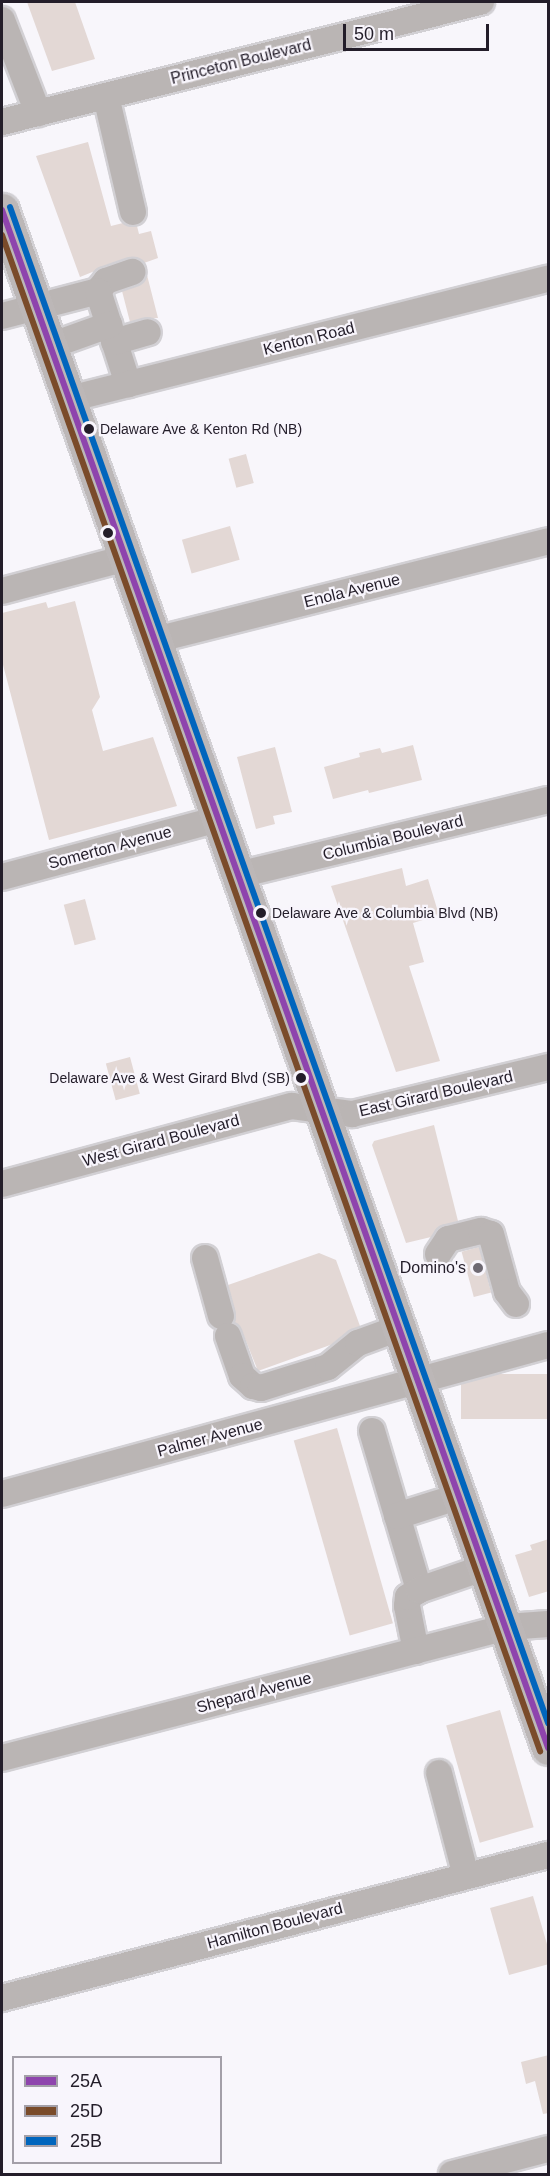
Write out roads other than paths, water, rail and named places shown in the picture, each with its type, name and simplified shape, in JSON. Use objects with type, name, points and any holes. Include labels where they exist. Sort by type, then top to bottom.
[{"type":"main road","points":[[2,210],[549,1748]]},
{"type":"street","name":"Princeton Boulevard","points":[[2,122],[481,2]]},
{"type":"street","points":[[2,19],[38,113]]},
{"type":"street","points":[[106,96],[133,212]]},
{"type":"street","points":[[2,316],[98,291],[106,280],[132,272]]},
{"type":"street","name":"Kenton Road","points":[[69,399],[549,279]]},
{"type":"street","points":[[98,291],[128,384]]},
{"type":"street","points":[[50,346],[112,334],[148,332]]},
{"type":"street","name":"Enola Avenue","points":[[155,640],[549,542]]},
{"type":"street","points":[[2,591],[126,558]]},
{"type":"street","name":"Columbia Boulevard","points":[[238,875],[549,800]]},
{"type":"street","name":"Somerton Avenue","points":[[2,877],[218,819]]},
{"type":"street","name":"East Girard Boulevard","points":[[322,1110],[352,1114],[549,1067]]},
{"type":"street","name":"West Girard Boulevard","points":[[2,1184],[292,1106],[322,1110]]},
{"type":"street","points":[[438,1254],[448,1239],[481,1231],[491,1234],[507,1292],[516,1304]]},
{"type":"street","points":[[205,1258],[242,1376],[253,1386],[261,1388],[328,1367],[358,1343],[399,1328]]},
{"type":"street","name":"Palmer Avenue","points":[[2,1494],[549,1345]]},
{"type":"street","points":[[372,1431],[419,1590]]},
{"type":"street","points":[[397,1516],[460,1496]]},
{"type":"street","points":[[416,1651],[407,1606],[408,1598],[419,1590],[486,1568]]},
{"type":"street","name":"Shepard Avenue","points":[[2,1758],[507,1627],[549,1624]]},
{"type":"street","points":[[439,1773],[466,1876]]},
{"type":"street","name":"Hamilton Boulevard","points":[[2,1998],[549,1855]]},
{"type":"street","points":[[452,2175],[549,2149]]},
{"type":"place","name":"Delaware Ave & Kenton Rd (NB)","points":[[89,429]]},
{"type":"place","name":"Delaware Ave & Columbia Blvd (NB)","points":[[261,913]]},
{"type":"place","name":"Delaware Ave & West Girard Blvd (SB)","points":[[301,1078]]},
{"type":"place","name":"Domino's","points":[[478,1268]]}]
